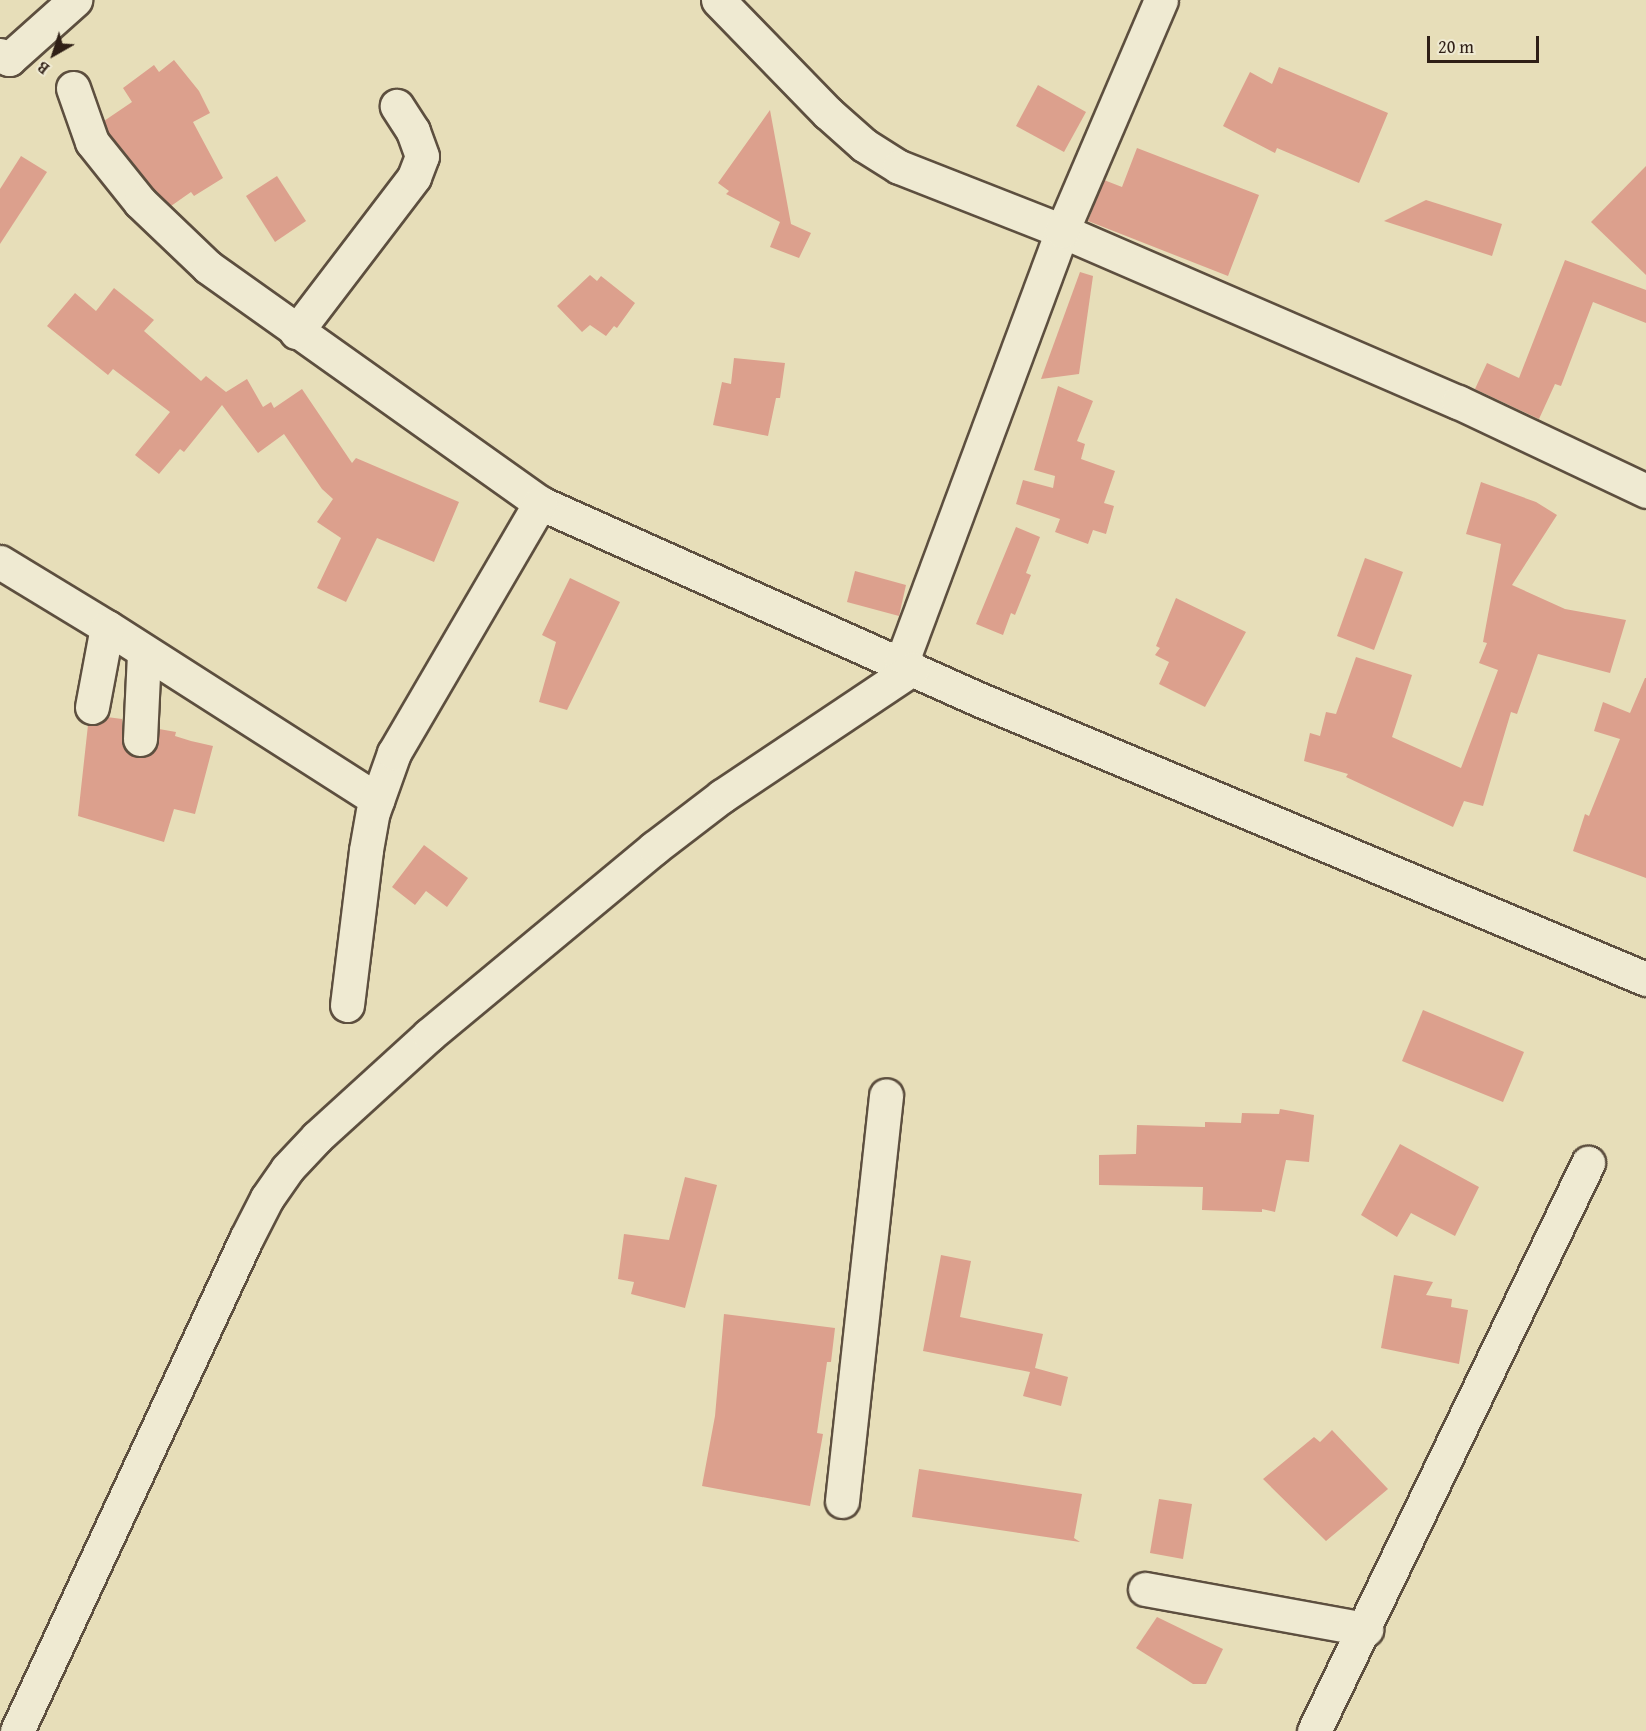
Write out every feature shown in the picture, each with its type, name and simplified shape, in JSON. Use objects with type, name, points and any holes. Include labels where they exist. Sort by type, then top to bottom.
[{"type":"street","points":[[3,61],[75,0]]},
{"type":"street","points":[[718,0],[828,113],[864,145],[899,167],[1062,231],[1458,402],[1646,491]]},
{"type":"street","points":[[17,1731],[246,1239],[267,1198],[287,1169],[317,1137],[429,1035],[654,848],[722,796],[906,666],[1062,231],[1161,0]]},
{"type":"street","points":[[73,88],[92,142],[140,202],[208,267],[296,332],[540,503],[906,666],[1646,979]]},
{"type":"street","points":[[296,332],[414,177],[422,156],[413,131],[397,106]]},
{"type":"street","points":[[347,1005],[366,850],[376,800],[394,753],[540,503]]},
{"type":"street","points":[[0,562],[107,627],[144,653],[376,800]]},
{"type":"street","points":[[92,707],[107,627]]},
{"type":"street","points":[[140,739],[144,653]]},
{"type":"street","points":[[842,1501],[886,1095]]},
{"type":"street","points":[[1314,1731],[1588,1163]]},
{"type":"street","points":[[1144,1589],[1365,1629]]},
{"type":"building","points":[[174,60],[199,91],[210,113],[193,122],[223,178],[194,196],[191,192],[171,206],[154,189],[109,133],[104,121],[132,102],[123,88],[154,65],[159,72]]},
{"type":"building","points":[[1279,67],[1388,113],[1359,183],[1277,148],[1275,153],[1223,126],[1250,72],[1272,84]]},
{"type":"building","points":[[1038,85],[1086,112],[1064,152],[1016,126]]},
{"type":"building","points":[[770,110],[791,224],[811,233],[799,258],[770,247],[780,222],[726,194],[729,191],[718,183]]},
{"type":"building","points":[[1137,148],[1259,195],[1228,276],[1088,221],[1104,180],[1122,187]]},
{"type":"building","points":[[21,156],[47,172],[0,244],[0,189]]},
{"type":"building","points":[[1646,166],[1646,275],[1591,222]]},
{"type":"building","points":[[277,176],[306,221],[275,242],[246,196]]},
{"type":"building","points":[[1426,200],[1502,224],[1492,256],[1384,221]]},
{"type":"building","points":[[1565,260],[1646,290],[1646,323],[1593,302],[1561,386],[1555,384],[1539,419],[1475,389],[1487,363],[1519,378]]},
{"type":"building","points":[[1080,272],[1093,276],[1079,374],[1041,379]]},
{"type":"building","points":[[590,275],[597,281],[601,276],[635,303],[617,328],[614,326],[606,336],[590,325],[582,332],[557,306]]},
{"type":"building","points":[[114,288],[154,320],[144,331],[201,381],[206,376],[226,392],[247,379],[263,407],[271,402],[274,408],[302,389],[352,463],[356,458],[459,502],[434,562],[377,538],[346,602],[317,588],[341,538],[317,522],[333,499],[322,489],[284,434],[258,453],[222,405],[184,452],[180,449],[159,474],[135,455],[170,412],[113,369],[108,375],[47,326],[75,293],[96,311]]},
{"type":"building","points":[[734,358],[785,363],[780,398],[776,398],[768,436],[713,425],[722,382],[731,384]]},
{"type":"building","points":[[1058,386],[1093,401],[1077,441],[1085,444],[1081,459],[1115,471],[1104,503],[1114,506],[1106,534],[1093,530],[1088,544],[1055,532],[1060,519],[1016,504],[1023,480],[1053,488],[1055,476],[1034,470]]},
{"type":"building","points":[[1481,482],[1536,502],[1557,515],[1512,585],[1565,609],[1626,620],[1610,673],[1538,654],[1517,714],[1511,712],[1483,806],[1464,801],[1453,827],[1346,777],[1348,774],[1304,761],[1310,733],[1320,736],[1326,712],[1336,714],[1356,657],[1412,675],[1392,737],[1461,768],[1498,670],[1479,663],[1487,643],[1483,642],[1501,544],[1466,534]]},
{"type":"building","points":[[1016,527],[1040,537],[1026,573],[1031,575],[1015,615],[1011,613],[1003,635],[976,624]]},
{"type":"building","points":[[1365,558],[1403,572],[1374,650],[1337,636]]},
{"type":"building","points":[[855,571],[906,585],[899,616],[847,602]]},
{"type":"building","points":[[570,578],[620,602],[567,710],[539,702],[556,642],[542,635]]},
{"type":"building","points":[[1176,598],[1246,632],[1205,707],[1159,684],[1169,662],[1155,655],[1160,648],[1156,646]]},
{"type":"building","points":[[1645,678],[1646,878],[1573,851],[1585,814],[1589,816],[1620,739],[1594,731],[1603,702],[1630,713]]},
{"type":"building","points":[[107,717],[122,719],[123,747],[129,754],[139,758],[148,756],[155,750],[159,729],[176,732],[175,736],[213,746],[195,814],[174,809],[164,842],[78,816],[88,725],[99,724]]},
{"type":"building","points":[[424,845],[468,878],[447,907],[426,891],[415,905],[392,887]]},
{"type":"building","points":[[1423,1010],[1524,1052],[1503,1102],[1402,1061]]},
{"type":"building","points":[[1280,1109],[1314,1115],[1309,1162],[1286,1160],[1275,1212],[1262,1209],[1262,1212],[1202,1210],[1203,1187],[1099,1185],[1099,1155],[1136,1154],[1137,1125],[1205,1127],[1205,1122],[1241,1123],[1242,1113],[1279,1114]]},
{"type":"building","points":[[1400,1144],[1479,1187],[1455,1236],[1411,1213],[1397,1237],[1361,1215]]},
{"type":"building","points":[[685,1177],[717,1185],[685,1308],[631,1294],[634,1282],[618,1279],[624,1234],[669,1240]]},
{"type":"building","points":[[941,1255],[971,1261],[960,1317],[1043,1334],[1035,1368],[1068,1377],[1061,1406],[1023,1396],[1030,1372],[923,1351]]},
{"type":"building","points":[[1394,1275],[1433,1282],[1426,1295],[1452,1299],[1451,1307],[1468,1310],[1459,1364],[1381,1348]]},
{"type":"building","points":[[724,1314],[835,1328],[831,1362],[827,1362],[817,1433],[823,1434],[810,1506],[702,1486],[715,1416]]},
{"type":"building","points":[[1332,1430],[1388,1489],[1326,1541],[1263,1479],[1314,1437],[1320,1442]]},
{"type":"building","points":[[919,1469],[1082,1494],[1074,1538],[1080,1542],[912,1517]]},
{"type":"building","points":[[1159,1499],[1192,1504],[1183,1559],[1150,1553]]},
{"type":"building","points":[[1157,1617],[1223,1649],[1206,1684],[1193,1684],[1136,1648]]}]
